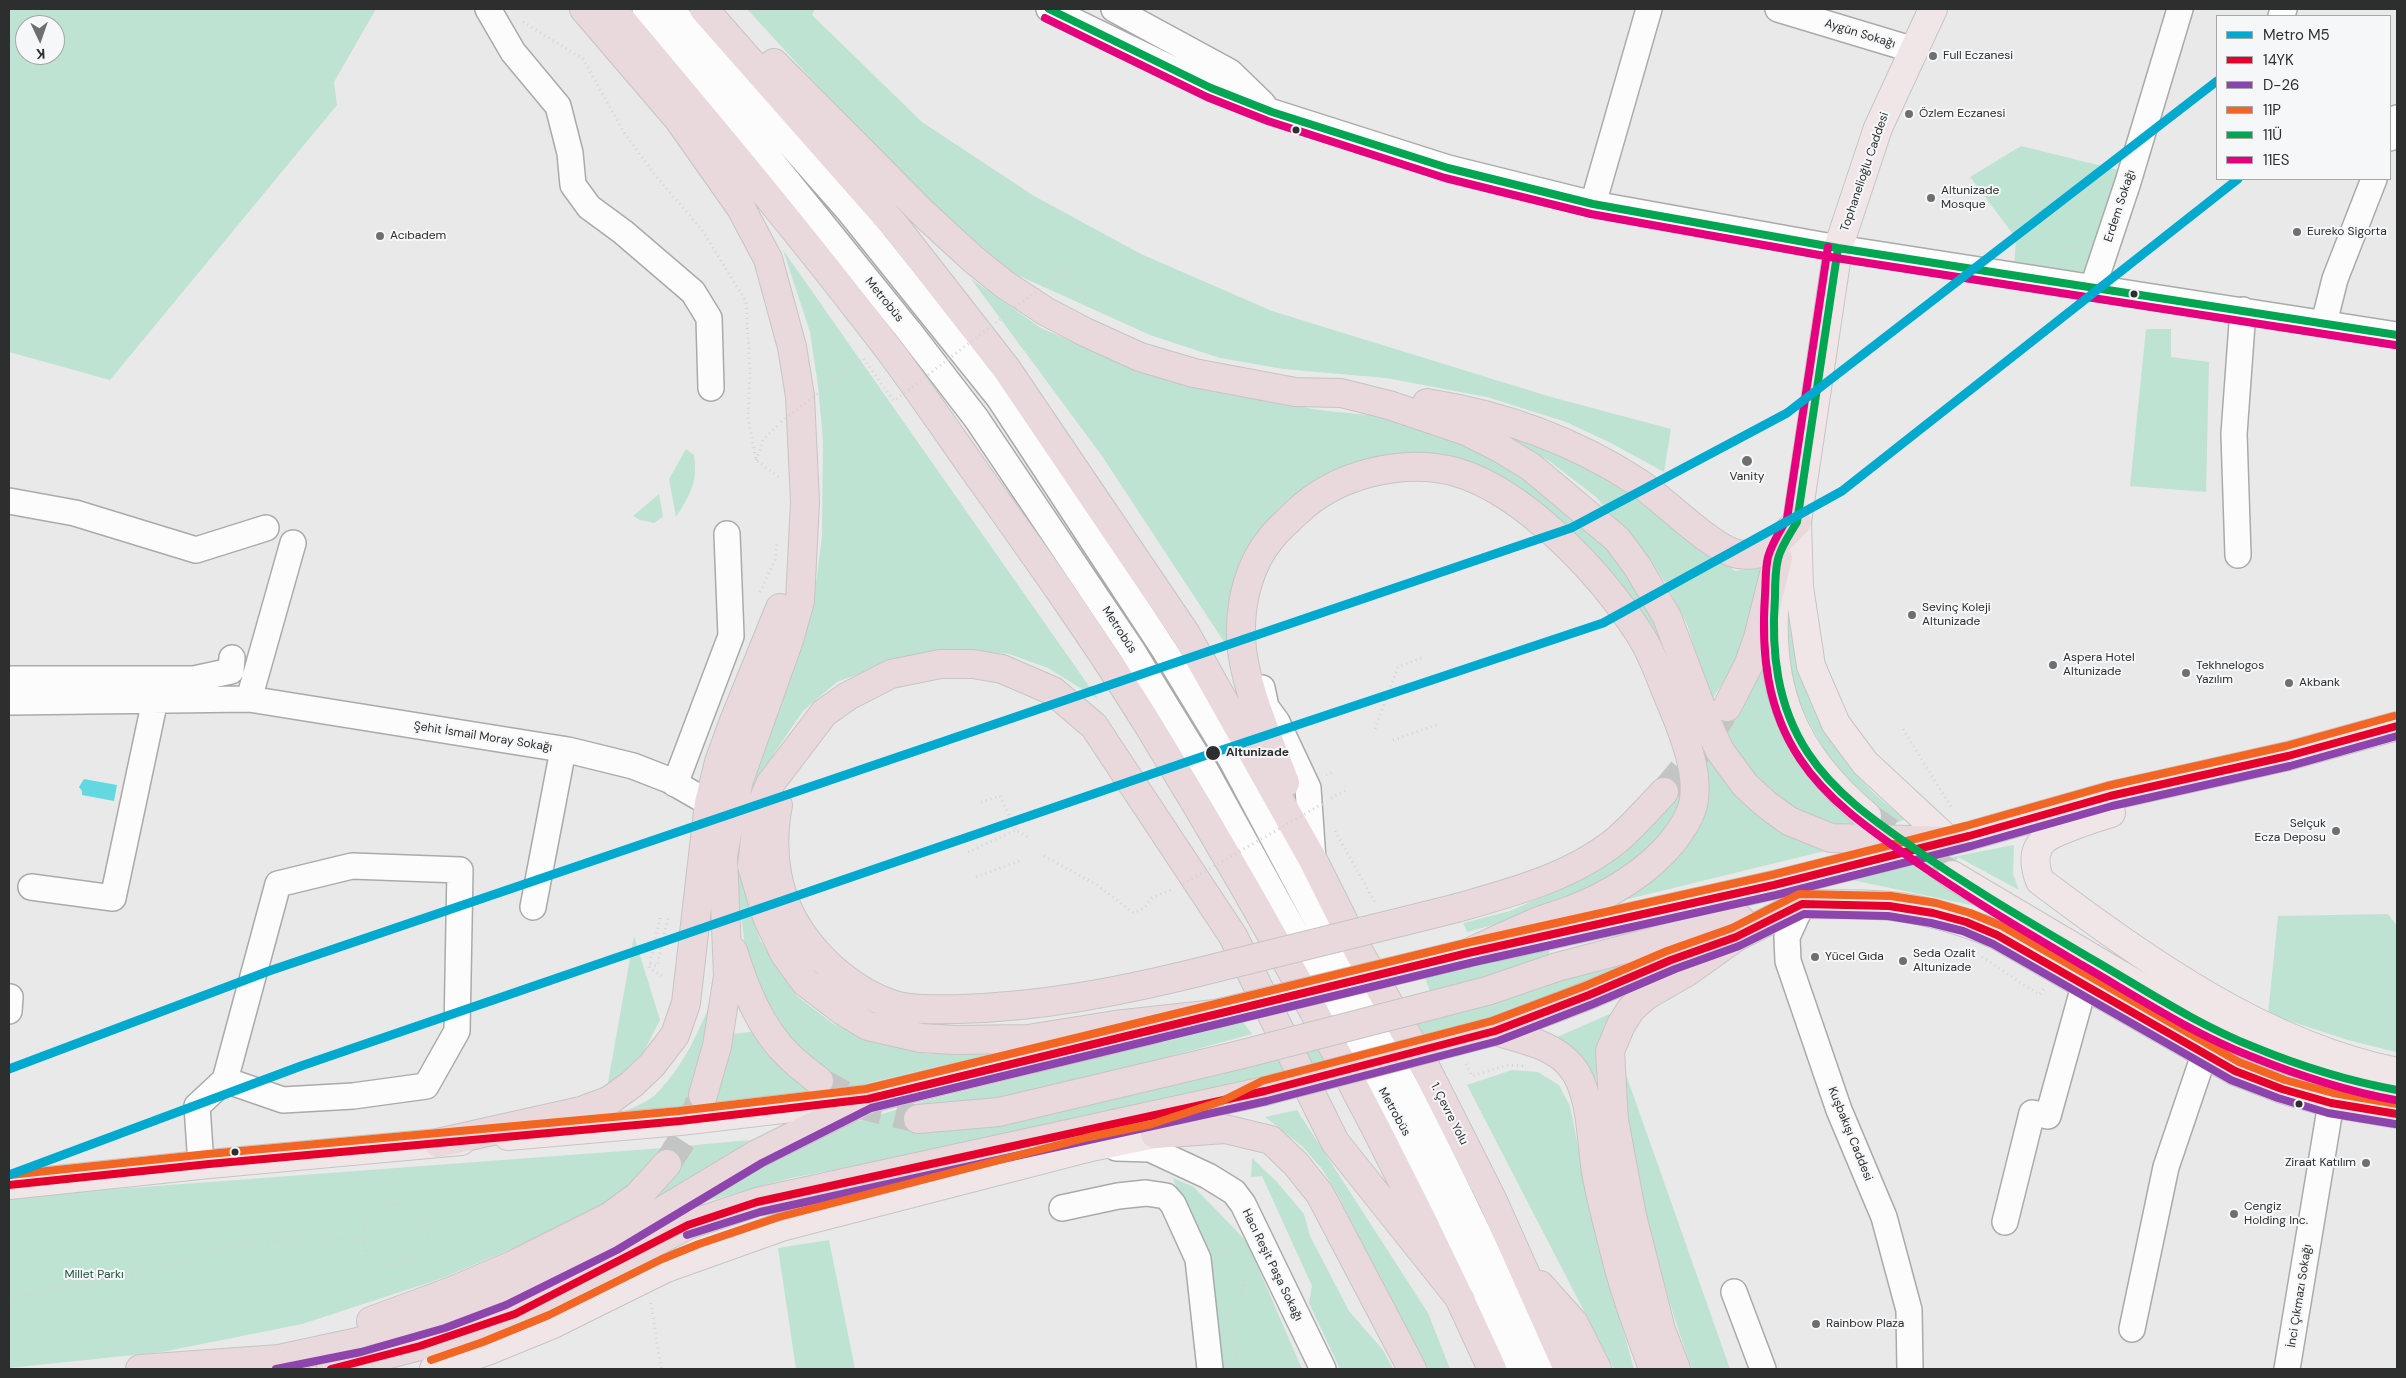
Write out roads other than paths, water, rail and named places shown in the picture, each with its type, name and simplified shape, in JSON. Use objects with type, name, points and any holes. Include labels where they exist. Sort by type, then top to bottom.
[{"type":"highway","points":[[584,9],[684,128],[741,208],[768,259],[792,347],[798,386],[805,502],[800,601],[789,640],[739,780],[723,856],[728,976],[717,1046],[703,1095]]},
{"type":"highway","points":[[612,9],[748,170],[891,352],[1039,561],[1148,725],[1290,966],[1390,1152],[1492,1369]]},
{"type":"highway","points":[[704,9],[896,227],[1006,368],[1186,634],[1313,860]]},
{"type":"highway","points":[[716,9],[967,253],[1004,284],[1045,311],[1085,332],[1140,357],[1194,373],[1296,392],[1393,397],[1450,406],[1496,417],[1548,435],[1599,458],[1641,484],[1718,545],[1735,554],[1752,555],[1770,550],[1797,522]]},
{"type":"highway","points":[[1341,393],[1428,417],[1466,431],[1500,448],[1531,467],[1617,539],[1642,574],[1667,617],[1686,662],[1707,723],[1720,752],[1745,785],[1767,805],[1789,821],[1831,838],[1959,839]]},
{"type":"highway","points":[[1313,860],[1258,708],[1243,654],[1241,635],[1244,603],[1253,566],[1272,536],[1306,503],[1344,480],[1387,469],[1422,466],[1456,472],[1488,485],[1527,511],[1562,540],[1613,595],[1641,636],[1680,724],[1695,778],[1692,810],[1673,841],[1644,869],[1602,897],[1570,911],[1535,922],[1468,953]]},
{"type":"highway","points":[[438,1143],[581,1111],[610,1100],[632,1084],[652,1065],[675,1034],[686,1003],[709,803],[719,762],[783,602],[791,573],[805,502]]},
{"type":"highway","points":[[1727,707],[1748,666],[1758,638],[1778,558]]},
{"type":"highway","points":[[1215,1014],[1115,1024],[1028,1039],[954,1040],[921,1038],[892,1033],[868,1026],[842,1011],[805,982],[784,953],[766,917],[752,866],[758,812],[770,784],[824,713],[848,696],[891,674],[940,664],[973,664],[1002,669],[1054,692],[1094,726],[1233,936],[1335,1142],[1461,1300]]},
{"type":"highway","points":[[787,760],[773,829],[774,860],[779,886],[796,926],[818,955],[842,978],[891,1004],[923,1010],[995,1008],[1083,998],[1195,973],[1508,894],[1558,876],[1591,858],[1629,828],[1664,792]]},
{"type":"highway","name":"1. Çevre Yolu","points":[[1313,860],[1359,952],[1425,1066],[1493,1200],[1568,1369]]},
{"type":"highway","points":[[331,1369],[420,1346],[515,1314],[688,1225],[757,1202],[1265,1091],[1495,1031],[1589,995],[1671,960],[1736,937],[1802,904]]},
{"type":"highway","points":[[918,1119],[999,1112],[1238,1055],[1487,991],[1566,965],[1698,929],[1802,904]]},
{"type":"highway","points":[[726,912],[732,948],[756,1012],[789,1057],[820,1081]]},
{"type":"highway","points":[[1676,1369],[1661,1330],[1632,1216],[1614,1120],[1610,1051],[1621,1025],[1631,1009],[1647,994],[1687,972],[1736,937]]},
{"type":"highway","points":[[1495,1031],[1544,1046],[1558,1054],[1572,1067],[1586,1096],[1596,1172],[1616,1259],[1653,1369]]},
{"type":"highway","points":[[140,1369],[279,1359],[358,1342],[442,1318],[502,1296],[612,1241],[757,1154],[868,1099]]},
{"type":"highway","points":[[1155,1134],[1225,1129],[1271,1140],[1296,1164],[1320,1194],[1412,1369]]},
{"type":"highway","points":[[197,1364],[299,1342],[375,1320],[513,1265],[609,1216],[638,1196],[667,1164]]},
{"type":"highway","points":[[1522,1265],[1574,1323],[1597,1369]]},
{"type":"main road","name":"Tophanelioğlu Caddesi","points":[[1797,522],[1838,248],[1878,128],[1932,9]]},
{"type":"main road","points":[[1797,522],[1778,558],[1773,619],[1777,679],[1786,709],[1799,738],[1821,770],[1841,794],[1867,816]]},
{"type":"main road","points":[[1797,522],[1799,588],[1811,666],[1836,724],[1865,763],[1959,839]]},
{"type":"main road","points":[[2397,726],[2288,756],[2088,820],[2043,840],[2036,851],[2035,866],[2040,881],[2186,983],[2230,1008],[2301,1043],[2358,1064],[2397,1072]]},
{"type":"main road","points":[[9,1185],[201,1164],[680,1121],[868,1099],[1468,953],[1774,885],[1959,839],[2110,796],[2288,756]]},
{"type":"main road","points":[[1952,875],[2183,1012],[2252,1046],[2316,1070],[2373,1086],[2397,1090]]},
{"type":"main road","points":[[1802,904],[1889,906],[1933,913],[1966,922],[1997,935],[2235,1071],[2282,1089],[2331,1103],[2397,1114]]},
{"type":"main road","points":[[434,1369],[487,1351],[553,1324],[666,1268],[702,1253],[781,1227],[1091,1147],[1155,1134],[1226,1110],[1265,1091]]},
{"type":"street","points":[[488,9],[513,52],[558,106],[570,153],[573,185],[589,207],[624,232],[693,292],[710,318],[711,388]]},
{"type":"street","name":"Metrobüs","points":[[645,9],[736,117],[909,331],[976,418],[1127,642],[1206,771],[1405,1132],[1448,1214],[1519,1369]]},
{"type":"street","name":"Metrobüs","points":[[671,9],[848,210],[998,398],[1165,651],[1232,762],[1416,1106],[1512,1303],[1540,1369]]},
{"type":"street","points":[[1052,9],[1211,88],[1272,112],[1448,168],[1593,204],[1838,248],[2397,335]]},
{"type":"street","points":[[1114,9],[1230,72],[1272,112]]},
{"type":"street","points":[[1593,204],[1649,9]]},
{"type":"street","name":"Aygün Sokağı","points":[[1778,9],[1914,50]]},
{"type":"street","name":"Erdem Sokağı","points":[[2092,287],[2128,182],[2180,9]]},
{"type":"street","points":[[2391,135],[2397,118]]},
{"type":"street","points":[[2324,323],[2335,279],[2374,180]]},
{"type":"street","points":[[2238,555],[2234,434],[2243,310]]},
{"type":"street","points":[[9,501],[75,513],[196,550],[266,528]]},
{"type":"street","points":[[675,784],[731,636],[727,534]]},
{"type":"street","points":[[249,699],[293,543]]},
{"type":"street","points":[[9,679],[194,679],[231,671],[232,658]]},
{"type":"street","name":"Şehit İsmail Moray Sokağı","points":[[9,702],[249,699],[563,750],[633,766],[675,784],[709,803]]},
{"type":"street","points":[[30,887],[113,898],[155,700]]},
{"type":"street","points":[[533,907],[563,750]]},
{"type":"street","points":[[201,1164],[197,1106],[225,1080],[278,884],[352,866],[460,870],[457,1032],[426,1086],[353,1096],[283,1100],[225,1080]]},
{"type":"street","name":"Kuşbakışı Caddesi","points":[[1802,904],[1787,937],[1788,961],[1839,1110],[1884,1217],[1909,1310],[1910,1369]]},
{"type":"street","points":[[2005,1222],[2032,1113],[2048,1116],[2084,986]]},
{"type":"street","points":[[2132,1329],[2166,1167],[2204,1055]]},
{"type":"street","name":"İnci Çıkmazı Sokağı","points":[[2288,1369],[2331,1103]]},
{"type":"street","name":"Hacı Reşit Paşa Sokağı","points":[[1091,1147],[1150,1149],[1208,1176],[1234,1192],[1243,1204],[1323,1369]]},
{"type":"street","points":[[1062,1208],[1118,1196],[1146,1193],[1166,1196],[1173,1204],[1198,1260],[1210,1369]]},
{"type":"street","points":[[1734,1292],[1763,1369]]},
{"type":"water","points":[[84,779],[117,785],[114,801],[82,795],[79,787]]},
{"type":"tunnel","points":[[1664,792],[1704,745],[1723,714]]},
{"type":"tunnel","points":[[1867,816],[1952,875]]},
{"type":"tunnel","points":[[819,1081],[864,1106],[918,1119]]},
{"type":"tunnel","points":[[667,1164],[688,1131],[700,1101]]},
{"type":"metro line","name":"M5","points":[[9,1069],[269,971],[1571,528],[1787,413],[2216,82]]},
{"type":"metro line","name":"M5","points":[[9,1175],[301,1066],[1201,757],[1603,623],[1842,491],[2237,180]]},
{"type":"place","name":"Full Eczanesi","points":[[1933,56]]},
{"type":"place","name":"Özlem Eczanesi","points":[[1909,114]]},
{"type":"place","name":"Altunizade Mosque","points":[[1931,198]]},
{"type":"place","name":"Eureko Sigorta","points":[[2297,232]]},
{"type":"place","name":"Acıbadem","points":[[380,236]]},
{"type":"place","name":"Vanity","points":[[1747,461]]},
{"type":"place","name":"Sevinç Koleji Altunizade","points":[[1912,615]]},
{"type":"place","name":"Aspera Hotel Altunizade","points":[[2053,665]]},
{"type":"place","name":"Tekhnelogos Yazılım","points":[[2186,673]]},
{"type":"place","name":"Akbank","points":[[2289,683]]},
{"type":"place","name":"Altunizade","points":[[1213,753]]},
{"type":"place","name":"Selçuk Ecza Deposu","points":[[2336,831]]},
{"type":"place","name":"Yücel Gıda","points":[[1815,957]]},
{"type":"place","name":"Seda Ozalit Altunizade","points":[[1903,961]]},
{"type":"place","name":"Ziraat Katılım","points":[[2366,1163]]},
{"type":"place","name":"Cengiz Holding Inc.","points":[[2234,1214]]},
{"type":"place","name":"Rainbow Plaza","points":[[1816,1324]]},
{"type":"park label","name":"Millet Parkı","points":[[94,1275]]}]
